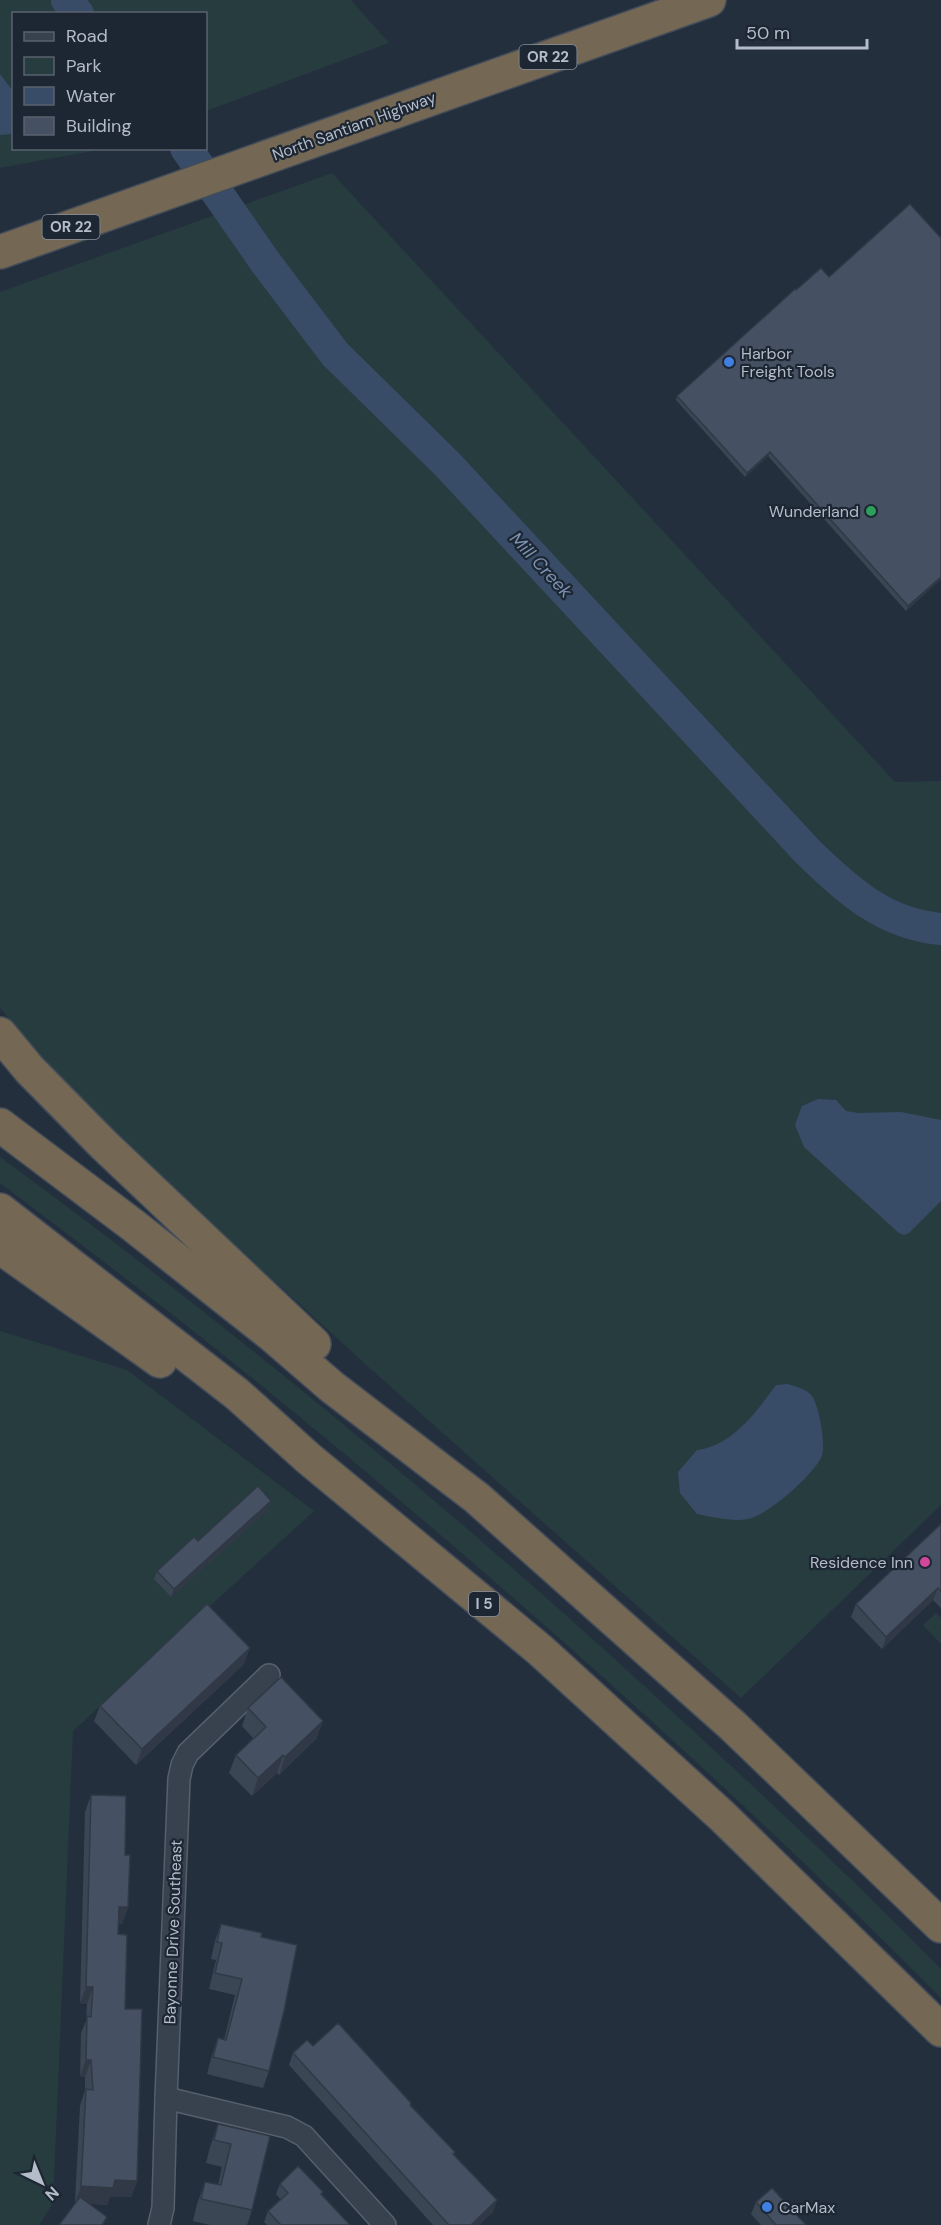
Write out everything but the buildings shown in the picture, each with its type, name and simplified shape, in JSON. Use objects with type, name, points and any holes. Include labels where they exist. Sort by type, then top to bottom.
[{"type":"highway","name":"North Santiam Highway","points":[[7,249],[709,0]]},
{"type":"highway","points":[[0,1034],[30,1070],[104,1145],[477,1498],[734,1726],[941,1926]]},
{"type":"highway","points":[[0,1125],[134,1226],[273,1336],[332,1387],[477,1498]]},
{"type":"highway","name":"I 5","points":[[0,1210],[237,1394],[308,1458],[540,1650],[730,1825],[941,2030]]},
{"type":"highway","name":"I 5","points":[[0,1247],[227,1410],[308,1458]]},
{"type":"street","name":"Bayonne Drive Southeast","points":[[159,2225],[164,2208],[166,2098],[179,1779],[188,1753],[270,1675]]},
{"type":"street","points":[[166,2098],[287,2127],[304,2136],[385,2225]]},
{"type":"green space","points":[[0,0],[351,0],[389,43],[207,111],[207,12],[12,12],[12,150],[98,150],[0,168]]},
{"type":"green space","points":[[332,173],[895,782],[941,781],[941,1505],[741,1698],[373,1371],[184,1199],[58,1075],[0,1008],[0,292]]},
{"type":"green space","points":[[0,1157],[174,1289],[345,1426],[594,1640],[810,1840],[941,1969],[941,1998],[779,1839],[696,1762],[442,1536],[267,1390],[0,1183]]},
{"type":"green space","points":[[0,1331],[127,1370],[314,1511],[73,1731],[53,2203],[39,2225],[0,2225]]},
{"type":"green space","points":[[936,1613],[941,1618],[941,1644],[923,1625]]},
{"type":"water","points":[[0,74],[12,90],[12,134],[0,135]]},
{"type":"water","points":[[818,1099],[836,1100],[846,1111],[901,1112],[941,1120],[941,1201],[909,1233],[904,1235],[899,1233],[804,1147],[795,1125],[802,1106]]},
{"type":"water","points":[[787,1384],[801,1388],[815,1401],[823,1445],[823,1453],[816,1466],[788,1494],[756,1516],[736,1520],[697,1514],[680,1493],[678,1472],[697,1450],[721,1442],[743,1426],[776,1385]]},
{"type":"waterway","name":"Mill Creek","points":[[67,0],[76,12]]},
{"type":"waterway","name":"Mill Creek","points":[[187,150],[266,263],[335,354],[448,465],[808,852],[852,892],[868,903],[902,920],[941,929]]},
{"type":"place","name":"Harbor Freight Tools","points":[[729,362]]},
{"type":"place","name":"Wunderland","points":[[871,511]]},
{"type":"place","name":"Residence Inn","points":[[925,1562]]},
{"type":"place","name":"CarMax","points":[[767,2207]]}]
